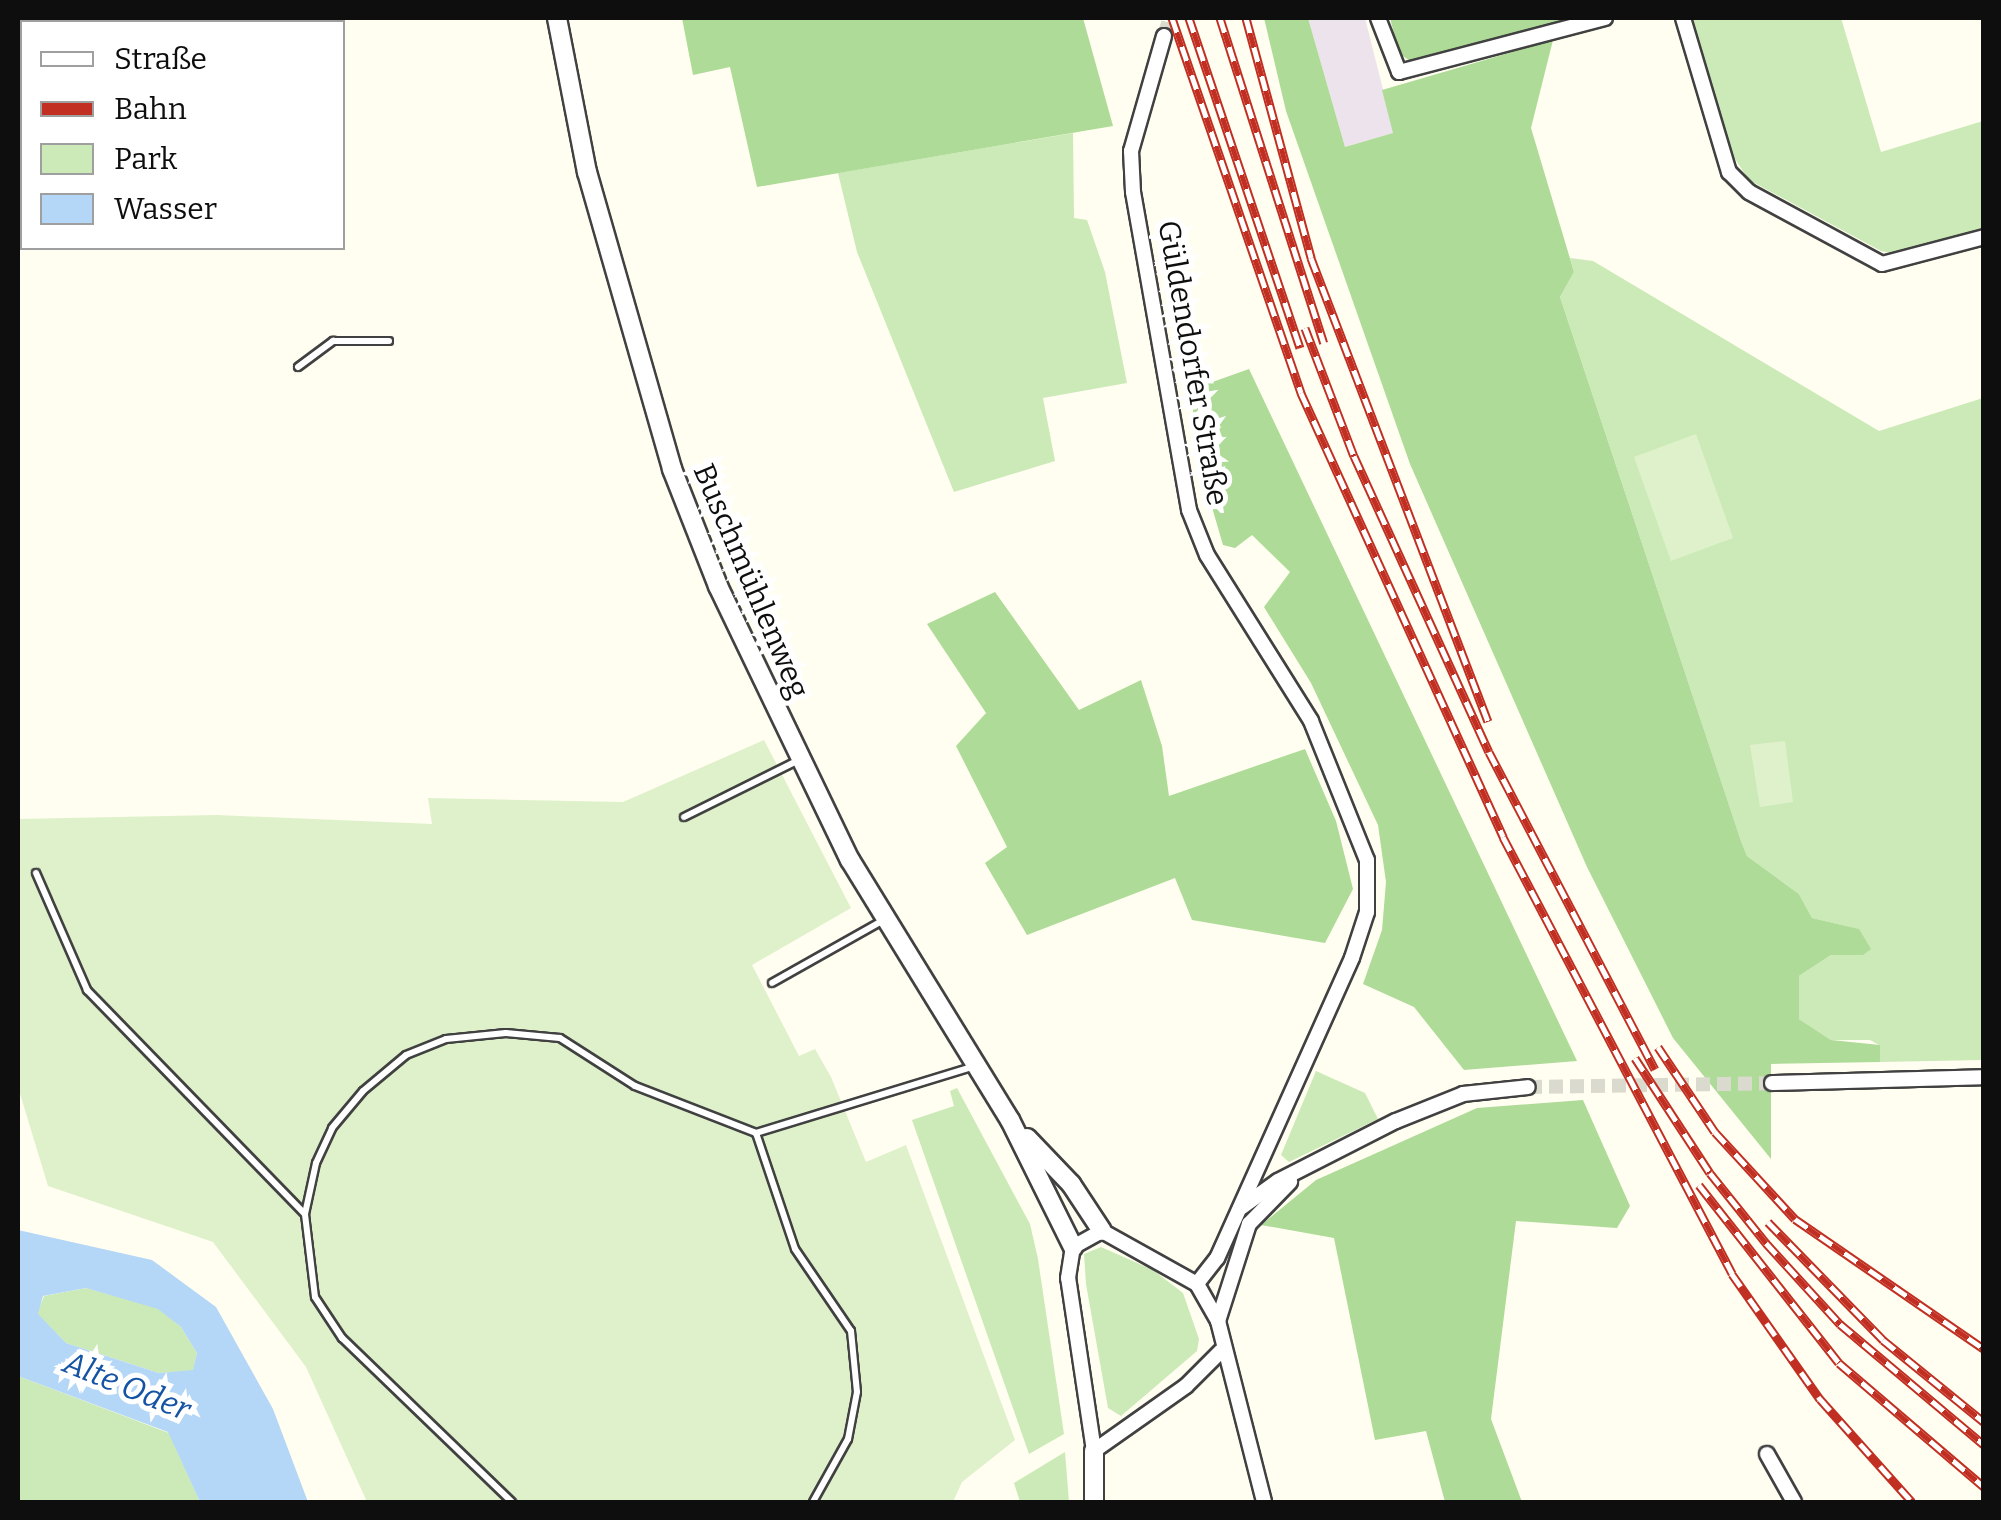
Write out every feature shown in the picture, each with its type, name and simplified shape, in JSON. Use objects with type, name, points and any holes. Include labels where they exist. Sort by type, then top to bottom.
[{"type":"street","name":"Buschmühlenweg","points":[[557,18],[586,172],[672,469],[718,586],[800,760],[885,920],[1010,1120],[1073,1247]]},
{"type":"street","points":[[1378,18],[1399,72],[1605,18]]},
{"type":"street","points":[[1683,18],[1729,172],[1749,192],[1882,264],[1984,237]]},
{"type":"street","name":"Güldendorfer Straße","points":[[1164,36],[1132,151],[1189,510],[1207,555],[1311,721],[1367,860],[1367,912],[1352,958],[1240,1208],[1197,1284]]},
{"type":"street","points":[[1772,1083],[1984,1078]]},
{"type":"street","points":[[1240,1208],[1309,1164],[1463,1094],[1528,1087]]},
{"type":"street","name":"Buschmühlenweg","points":[[1010,1120],[1071,1184],[1102,1231]]},
{"type":"street","points":[[1264,1502],[1221,1351],[1218,1320],[1250,1224],[1309,1164]]},
{"type":"street","points":[[1094,1502],[1094,1451],[1068,1278],[1073,1247],[1102,1231],[1197,1284],[1218,1320]]},
{"type":"street","points":[[1094,1451],[1186,1386],[1221,1351]]},
{"type":"street","points":[[1768,1454],[1794,1502]]},
{"type":"lane","points":[[298,368],[333,340],[389,340]]},
{"type":"lane","points":[[684,817],[800,760]]},
{"type":"lane","points":[[36,872],[87,990],[305,1214]]},
{"type":"lane","points":[[772,983],[885,920]]},
{"type":"lane","points":[[512,1502],[342,1338],[316,1297],[305,1214],[316,1163],[332,1128],[406,1055],[446,1039],[560,1038],[635,1086],[756,1132],[976,1066]]},
{"type":"lane","points":[[756,1132],[795,1250],[851,1331],[858,1392],[848,1439],[813,1502]]},
{"type":"shaded area","points":[[144,18],[306,18],[306,20]]},
{"type":"shaded area","points":[[1308,18],[1365,18],[1394,133],[1345,147]]},
{"type":"green space","points":[[682,18],[1083,18],[1113,126],[757,187],[730,67],[693,75]]},
{"type":"green space","points":[[1264,18],[1308,18],[1345,147],[1393,133],[1382,90],[1553,40],[1531,128],[1574,272],[1560,297],[1741,841],[1747,856],[1799,894],[1812,918],[1859,929],[1871,949],[1863,955],[1831,955],[1799,976],[1799,1019],[1831,1040],[1880,1045],[1880,1062],[1771,1064],[1771,1159],[1673,1038],[1587,867],[1410,464],[1286,111]]},
{"type":"green space","points":[[1390,18],[1575,18],[1414,64],[1399,53]]},
{"type":"green space","points":[[1692,18],[1841,18],[1881,152],[1983,121],[1983,230],[1896,254],[1881,251],[1749,180],[1733,156]]},
{"type":"green space","points":[[1073,133],[1074,218],[1087,220],[1105,272],[1127,383],[1043,398],[1055,461],[954,492],[857,252],[838,173]]},
{"type":"green space","points":[[1570,258],[1593,261],[1879,431],[1983,398],[1983,1060],[1880,1062],[1879,1045],[1870,1040],[1831,1040],[1799,1019],[1799,976],[1831,955],[1863,955],[1858,929],[1812,918],[1799,894],[1747,856],[1560,297],[1574,272]]},
{"type":"green space","points":[[1249,369],[1577,1061],[1464,1070],[1414,1007],[1363,984],[1382,930],[1386,882],[1378,825],[1311,683],[1264,607],[1290,572],[1252,535],[1235,548],[1223,545],[1202,473],[1190,390]]},
{"type":"green space","points":[[1696,434],[1733,538],[1671,561],[1634,457]]},
{"type":"green space","points":[[995,592],[1079,710],[1141,680],[1162,746],[1169,796],[1305,749],[1336,821],[1353,889],[1325,943],[1192,920],[1175,878],[1027,935],[985,863],[1007,847],[956,746],[986,713],[927,624]]},
{"type":"green space","points":[[764,740],[851,908],[752,965],[799,1056],[815,1049],[831,1077],[866,1162],[906,1145],[1015,1440],[962,1482],[953,1502],[367,1502],[306,1367],[213,1242],[48,1186],[18,1087],[18,819],[217,815],[432,824],[428,798],[623,802]]},
{"type":"green space","points":[[1785,741],[1793,802],[1760,807],[1750,745]]},
{"type":"green space","points":[[1316,1071],[1365,1093],[1378,1119],[1289,1162],[1281,1155]]},
{"type":"green space","points":[[957,1088],[1030,1224],[1038,1259],[1064,1434],[1029,1454],[912,1120],[954,1106],[950,1091]]},
{"type":"green space","points":[[1583,1100],[1630,1206],[1617,1228],[1516,1221],[1491,1419],[1522,1502],[1445,1502],[1426,1431],[1375,1440],[1334,1238],[1261,1225],[1316,1180],[1477,1108]]},
{"type":"green space","points":[[1101,1247],[1153,1270],[1183,1293],[1199,1339],[1197,1351],[1121,1416],[1108,1408],[1086,1284],[1084,1254]]},
{"type":"green space","points":[[86,1288],[158,1308],[181,1327],[197,1353],[193,1371],[159,1373],[66,1343],[37,1314],[44,1296]]},
{"type":"green space","points":[[18,1376],[169,1433],[200,1502],[18,1502]]},
{"type":"green space","points":[[1065,1452],[1069,1502],[1020,1502],[1014,1483]]},
{"type":"water","name":"Alte Oder","points":[[18,1230],[152,1260],[216,1307],[273,1409],[308,1502],[200,1502],[168,1432],[18,1376]],"holes":[[[86,1288],[158,1309],[181,1327],[197,1353],[193,1370],[159,1373],[66,1343],[38,1314],[43,1296]]]},
{"type":"tunnel","points":[[1164,36],[1170,18]]},
{"type":"tunnel","points":[[1528,1087],[1772,1083]]},
{"type":"railway","points":[[1172,18],[1301,393],[1503,837],[1732,1274],[1820,1399],[1912,1502]]},
{"type":"railway","points":[[1189,18],[1300,348]]},
{"type":"railway","points":[[1220,18],[1324,343]]},
{"type":"railway","points":[[1246,18],[1311,258],[1488,721]]},
{"type":"railway","points":[[1305,328],[1354,456],[1489,752],[1655,1069]]},
{"type":"railway","points":[[1658,1047],[1715,1132],[1795,1219],[1984,1349]]},
{"type":"railway","points":[[1635,1058],[1710,1173],[1766,1243],[1840,1324],[1984,1445]]},
{"type":"railway","points":[[1699,1185],[1839,1363],[1984,1487]]},
{"type":"railway","points":[[1768,1222],[1883,1340],[1984,1422]]}]
